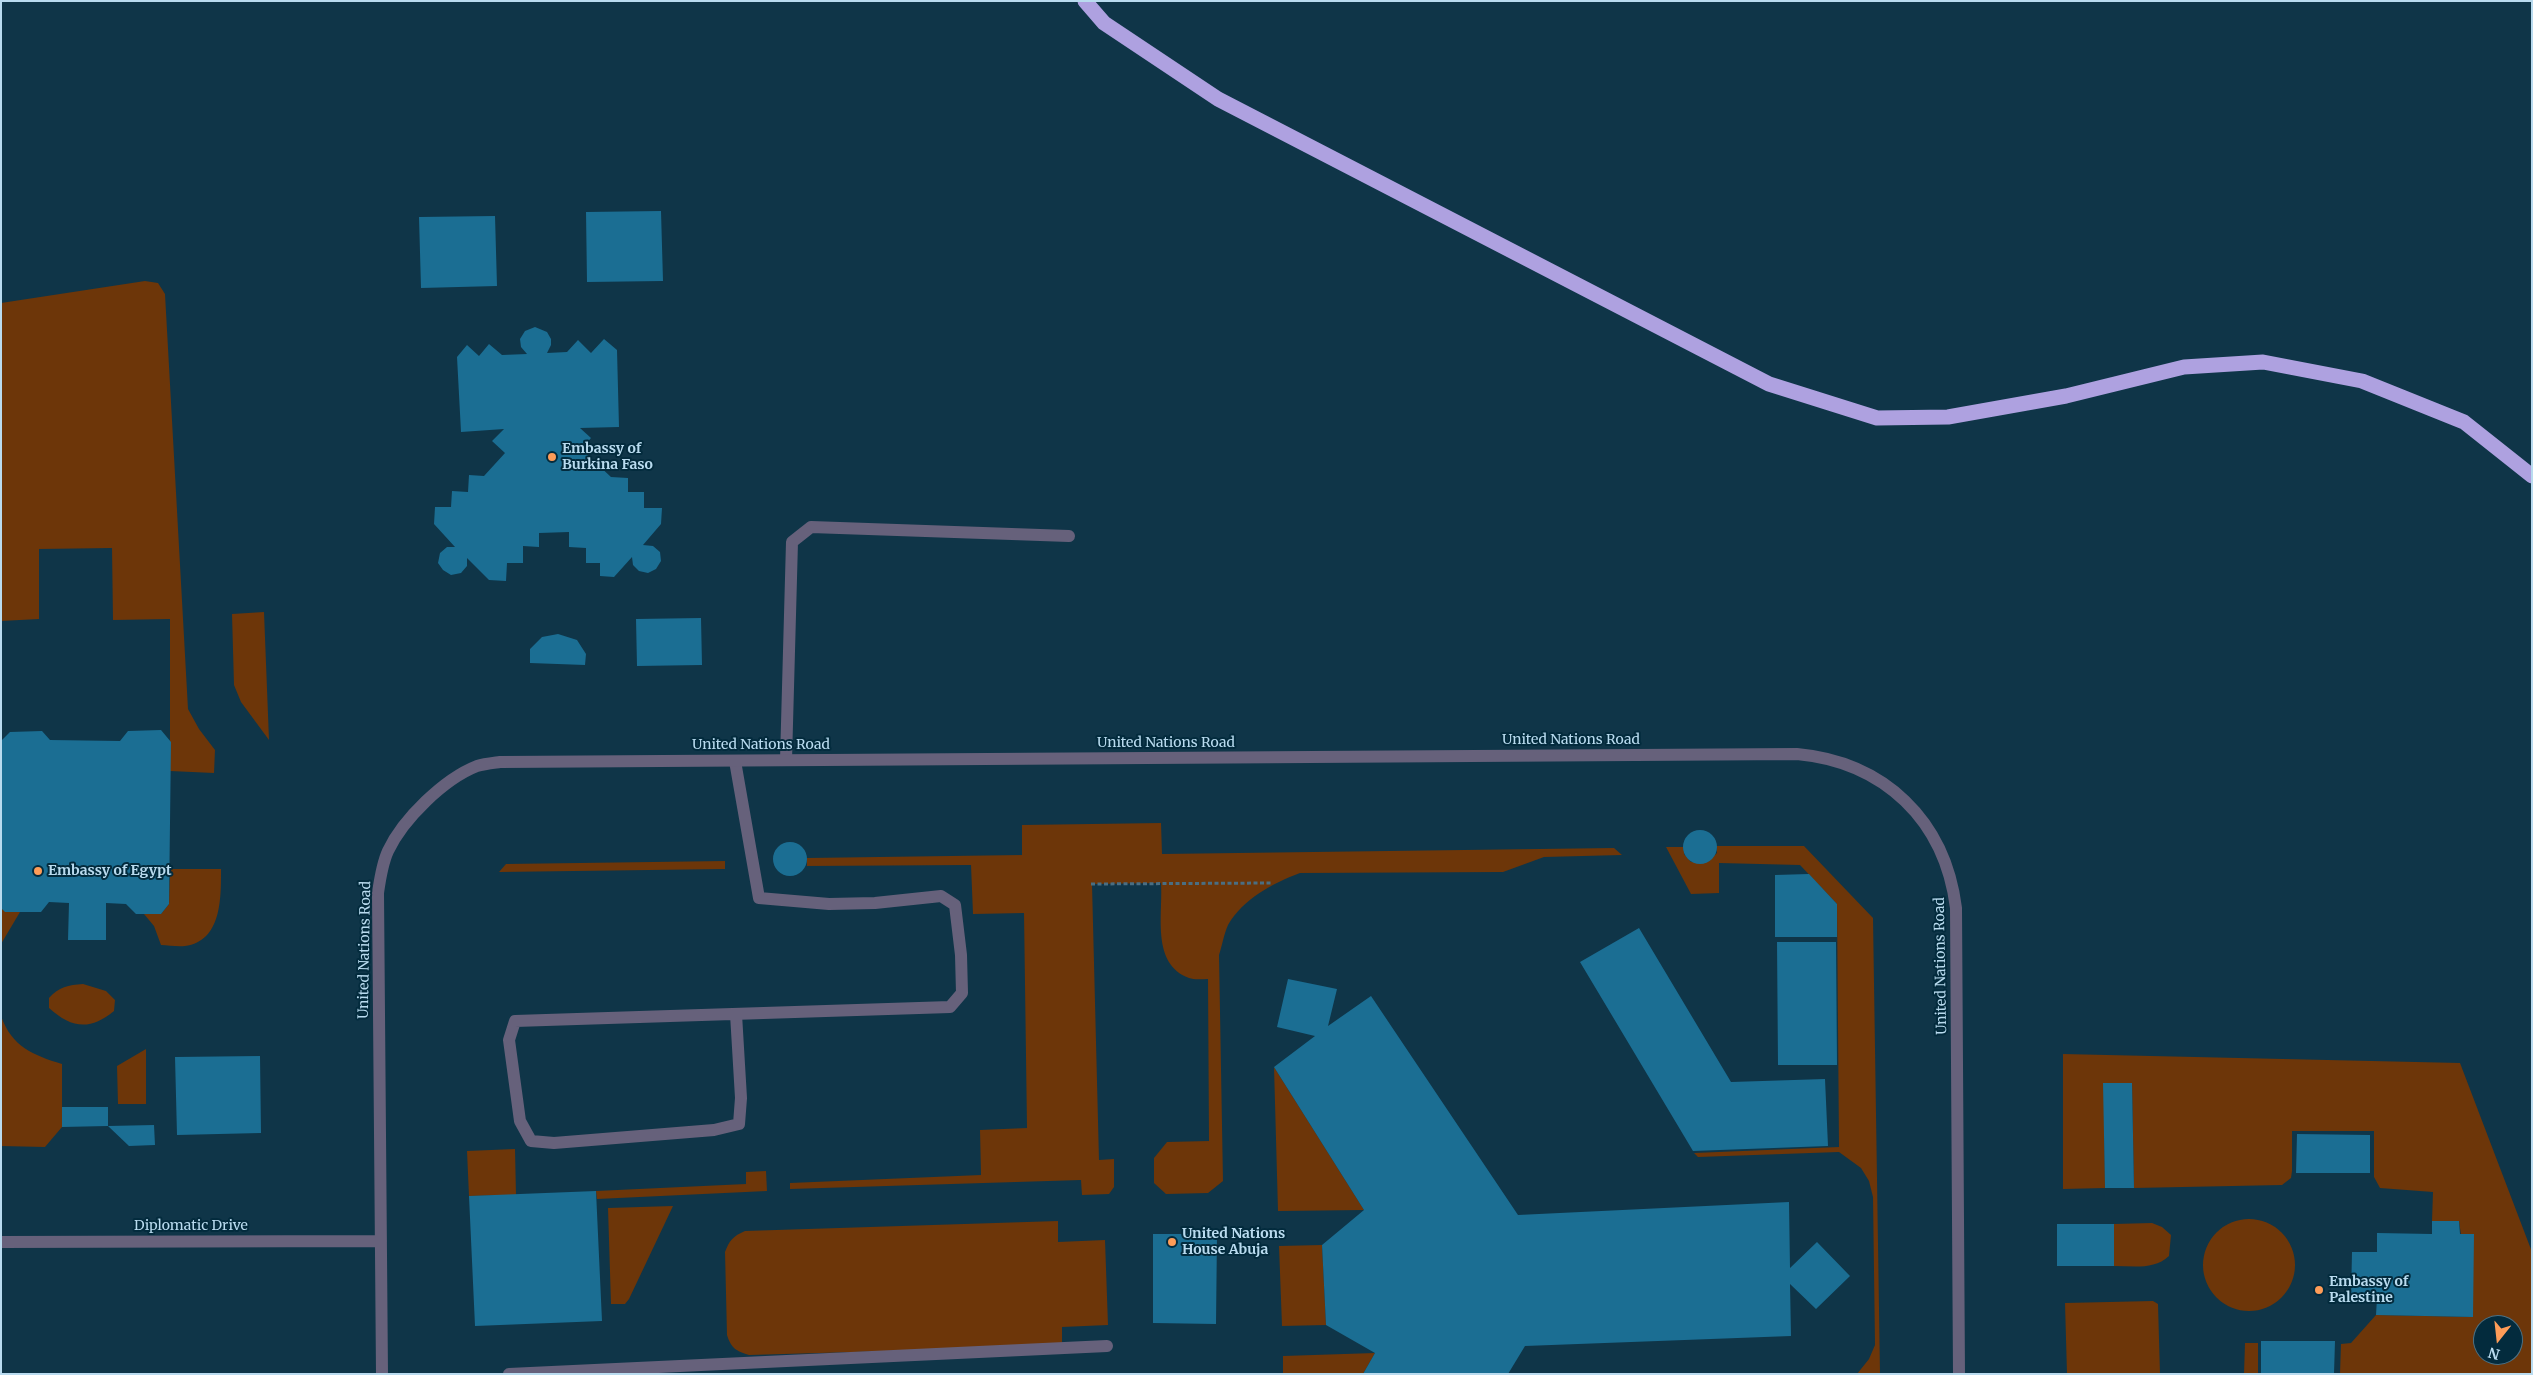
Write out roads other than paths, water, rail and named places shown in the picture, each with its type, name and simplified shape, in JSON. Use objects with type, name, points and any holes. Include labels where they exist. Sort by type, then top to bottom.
[{"type":"highway","points":[[1085,1],[1104,23],[1218,99],[1769,384],[1878,418],[1948,417],[2066,396],[2184,368],[2264,362],[2362,381],[2464,422],[2532,476]]},
{"type":"street","points":[[786,760],[792,542],[811,527],[1069,536]]},
{"type":"street","name":"United Nations Road","points":[[382,1374],[378,893],[388,851],[416,812],[437,791],[477,766],[500,762],[1797,754],[1825,756],[1875,777],[1897,791],[1923,822],[1939,848],[1955,894],[1959,1374]]},
{"type":"street","points":[[734,760],[759,898],[829,904],[875,903],[941,896],[955,905],[961,956],[962,993],[950,1007],[514,1021],[509,1040],[520,1121],[531,1141],[554,1142],[695,1132],[739,1124],[741,1098],[736,1014]]},
{"type":"street","name":"Diplomatic Drive","points":[[1,1242],[381,1241]]},
{"type":"street","points":[[509,1374],[1107,1346]]},
{"type":"place","name":"Embassy of Burkina Faso","points":[[552,457]]},
{"type":"place","name":"Embassy of Egypt","points":[[38,871]]},
{"type":"place","name":"United Nations House Abuja","points":[[1172,1242]]},
{"type":"place","name":"Embassy of Palestine","points":[[2319,1290]]}]
